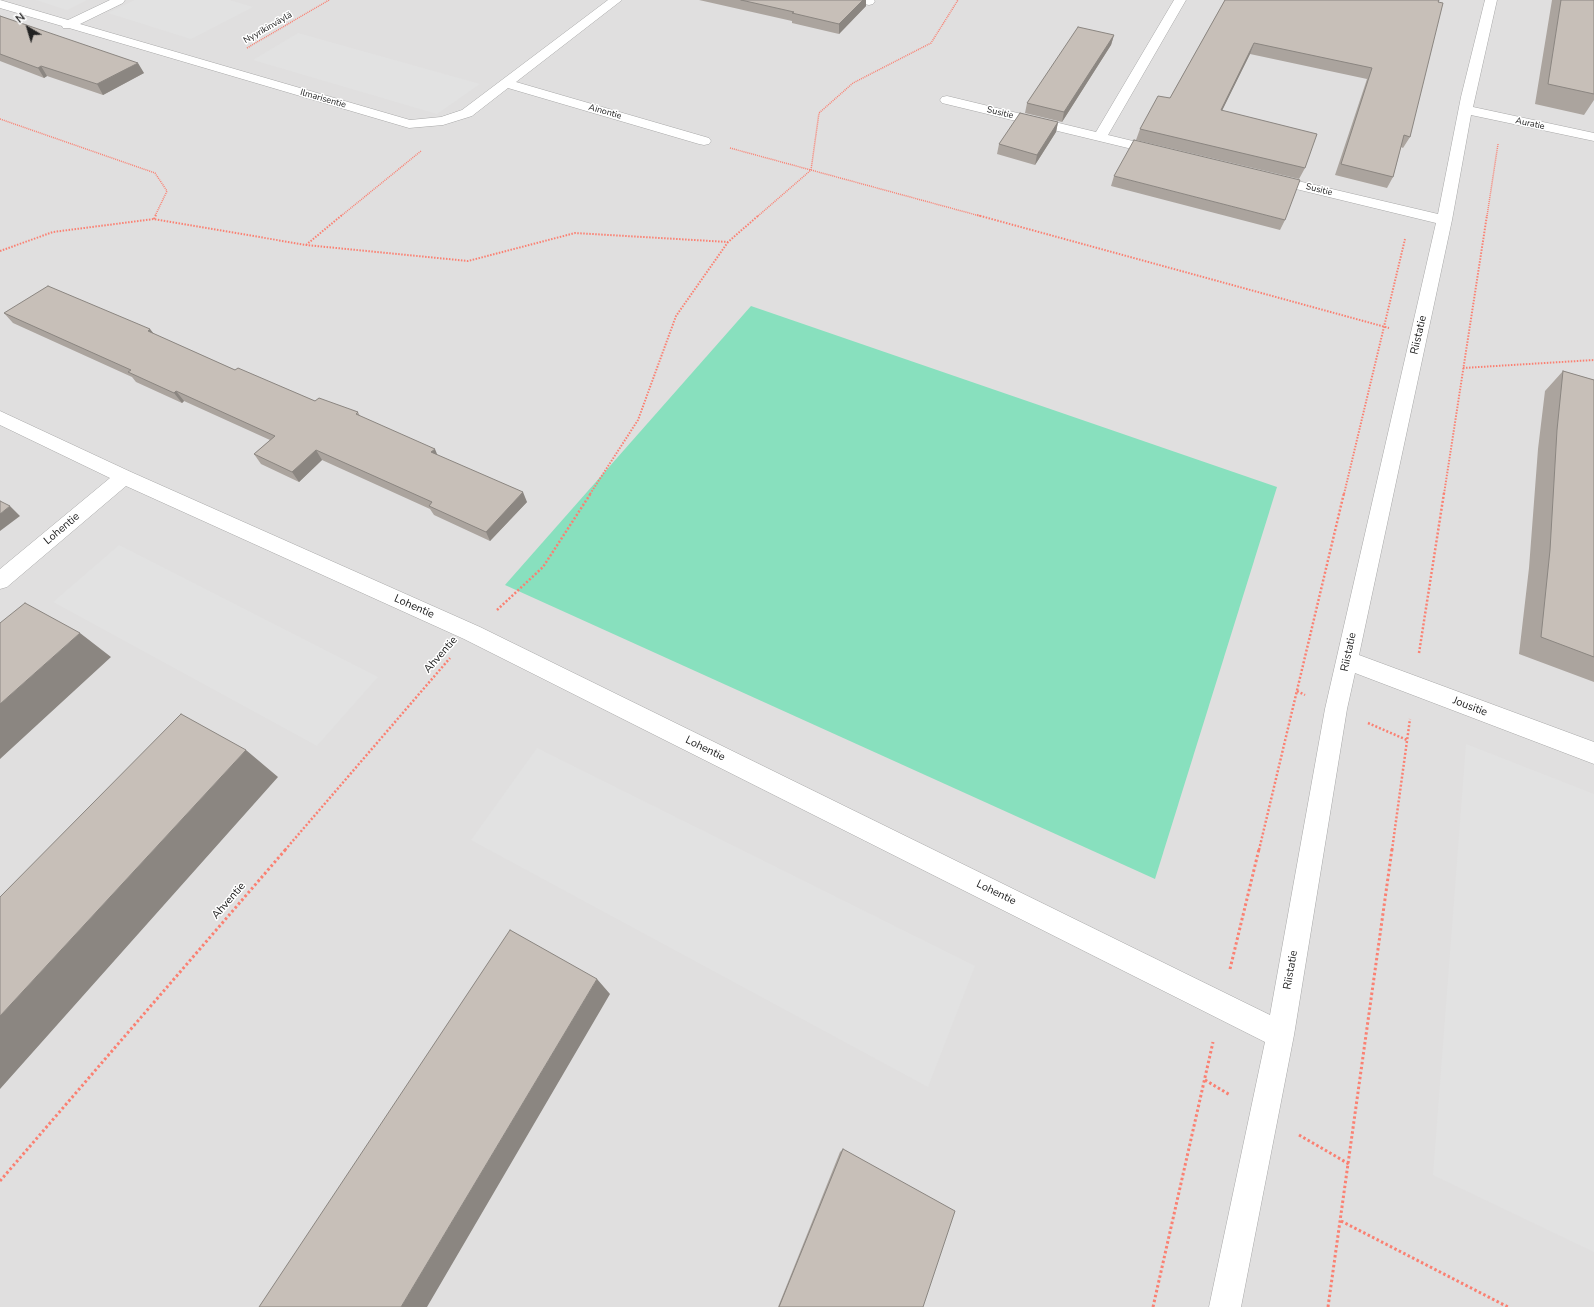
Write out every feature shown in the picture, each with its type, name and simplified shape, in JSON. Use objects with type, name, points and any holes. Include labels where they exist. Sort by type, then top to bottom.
[{"type":"street","points":[[66,25],[118,0]]},
{"type":"street","name":"Ilmarisentie","points":[[0,4],[66,25],[409,124],[443,121],[468,113],[616,0]]},
{"type":"street","points":[[1100,137],[1180,0]]},
{"type":"street","name":"Riistatie","points":[[1225,1307],[1280,1035],[1346,660],[1419,336],[1491,0]]},
{"type":"street","name":"Ainontie","points":[[506,83],[704,141]]},
{"type":"street","name":"Susitie","points":[[946,100],[1176,155]]},
{"type":"street","name":"Auratie","points":[[1467,110],[1594,137]]},
{"type":"street","name":"Susitie","points":[[1252,174],[1444,220]]},
{"type":"street","name":"Lohentie","points":[[0,417],[124,477],[472,633],[1280,1035]]},
{"type":"street","name":"Lohentie","points":[[0,581],[124,477]]},
{"type":"street","name":"Jousitie","points":[[1346,660],[1594,753]]},
{"type":"path","name":"Nyyrikinväylä","points":[[214,67],[329,0]]},
{"type":"path","points":[[811,170],[819,113],[853,83],[931,43],[958,0]]},
{"type":"path","points":[[0,119],[155,173],[167,191],[154,219]]},
{"type":"path","points":[[306,245],[442,133],[443,121]]},
{"type":"path","points":[[704,141],[1419,336]]},
{"type":"path","name":"Ahventie","points":[[0,1181],[472,633],[543,567],[638,420],[676,316],[728,242],[811,170]]},
{"type":"path","points":[[1153,1307],[1222,1006],[1411,212]]},
{"type":"path","points":[[0,251],[54,232],[154,219],[306,245],[468,261],[575,234],[728,242]]},
{"type":"path","points":[[1463,368],[1594,360]]},
{"type":"path","points":[[1341,1221],[1508,1307]]},
{"type":"shaded area","points":[[0,0],[1594,0],[1594,1307],[0,1307]]},
{"type":"shaded area","points":[[36,0],[87,0],[67,10]]},
{"type":"shaded area","points":[[135,0],[229,0],[253,7],[191,39],[108,13]]},
{"type":"shaded area","points":[[298,33],[480,84],[437,114],[253,60]]},
{"type":"shaded area","points":[[119,545],[378,677],[317,746],[53,602]]},
{"type":"shaded area","points":[[1466,744],[1594,794],[1594,1252],[1433,1175]]},
{"type":"shaded area","points":[[537,748],[975,966],[928,1087],[471,840]]},
{"type":"green space","points":[[751,306],[1277,487],[1155,879],[505,585]]},
{"type":"building","points":[[741,0],[863,0],[839,24]]},
{"type":"building","points":[[1225,0],[1439,0],[1438,2],[1443,3],[1410,137],[1404,135],[1393,177],[1341,164],[1372,68],[1254,43],[1221,110],[1317,134],[1305,168],[1140,129],[1158,96],[1170,98]]},
{"type":"building","points":[[1561,0],[1594,0],[1594,94],[1548,84]]},
{"type":"building","points":[[0,16],[138,63],[97,84],[41,66],[38,68],[0,54]]},
{"type":"building","points":[[1078,27],[1114,35],[1064,112],[1027,103]]},
{"type":"building","points":[[1020,113],[1058,122],[1037,155],[999,144]]},
{"type":"building","points":[[1134,140],[1300,180],[1285,220],[1114,176]]},
{"type":"building","points":[[48,286],[150,329],[148,331],[235,370],[238,368],[315,401],[319,398],[358,412],[356,414],[435,449],[431,452],[523,492],[486,532],[429,506],[432,502],[316,450],[292,472],[254,454],[275,436],[176,391],[174,393],[128,372],[131,370],[4,313]]},
{"type":"building","points":[[1563,371],[1594,380],[1594,657],[1541,637],[1550,550],[1557,430]]},
{"type":"building","points":[[0,501],[10,506],[0,514]]},
{"type":"building","points":[[25,603],[80,633],[0,704],[0,623]]},
{"type":"building","points":[[181,714],[246,750],[0,1016],[0,897]]},
{"type":"building","points":[[510,930],[597,979],[401,1307],[259,1307]]},
{"type":"building","points":[[843,1149],[955,1211],[923,1307],[779,1307]]}]
